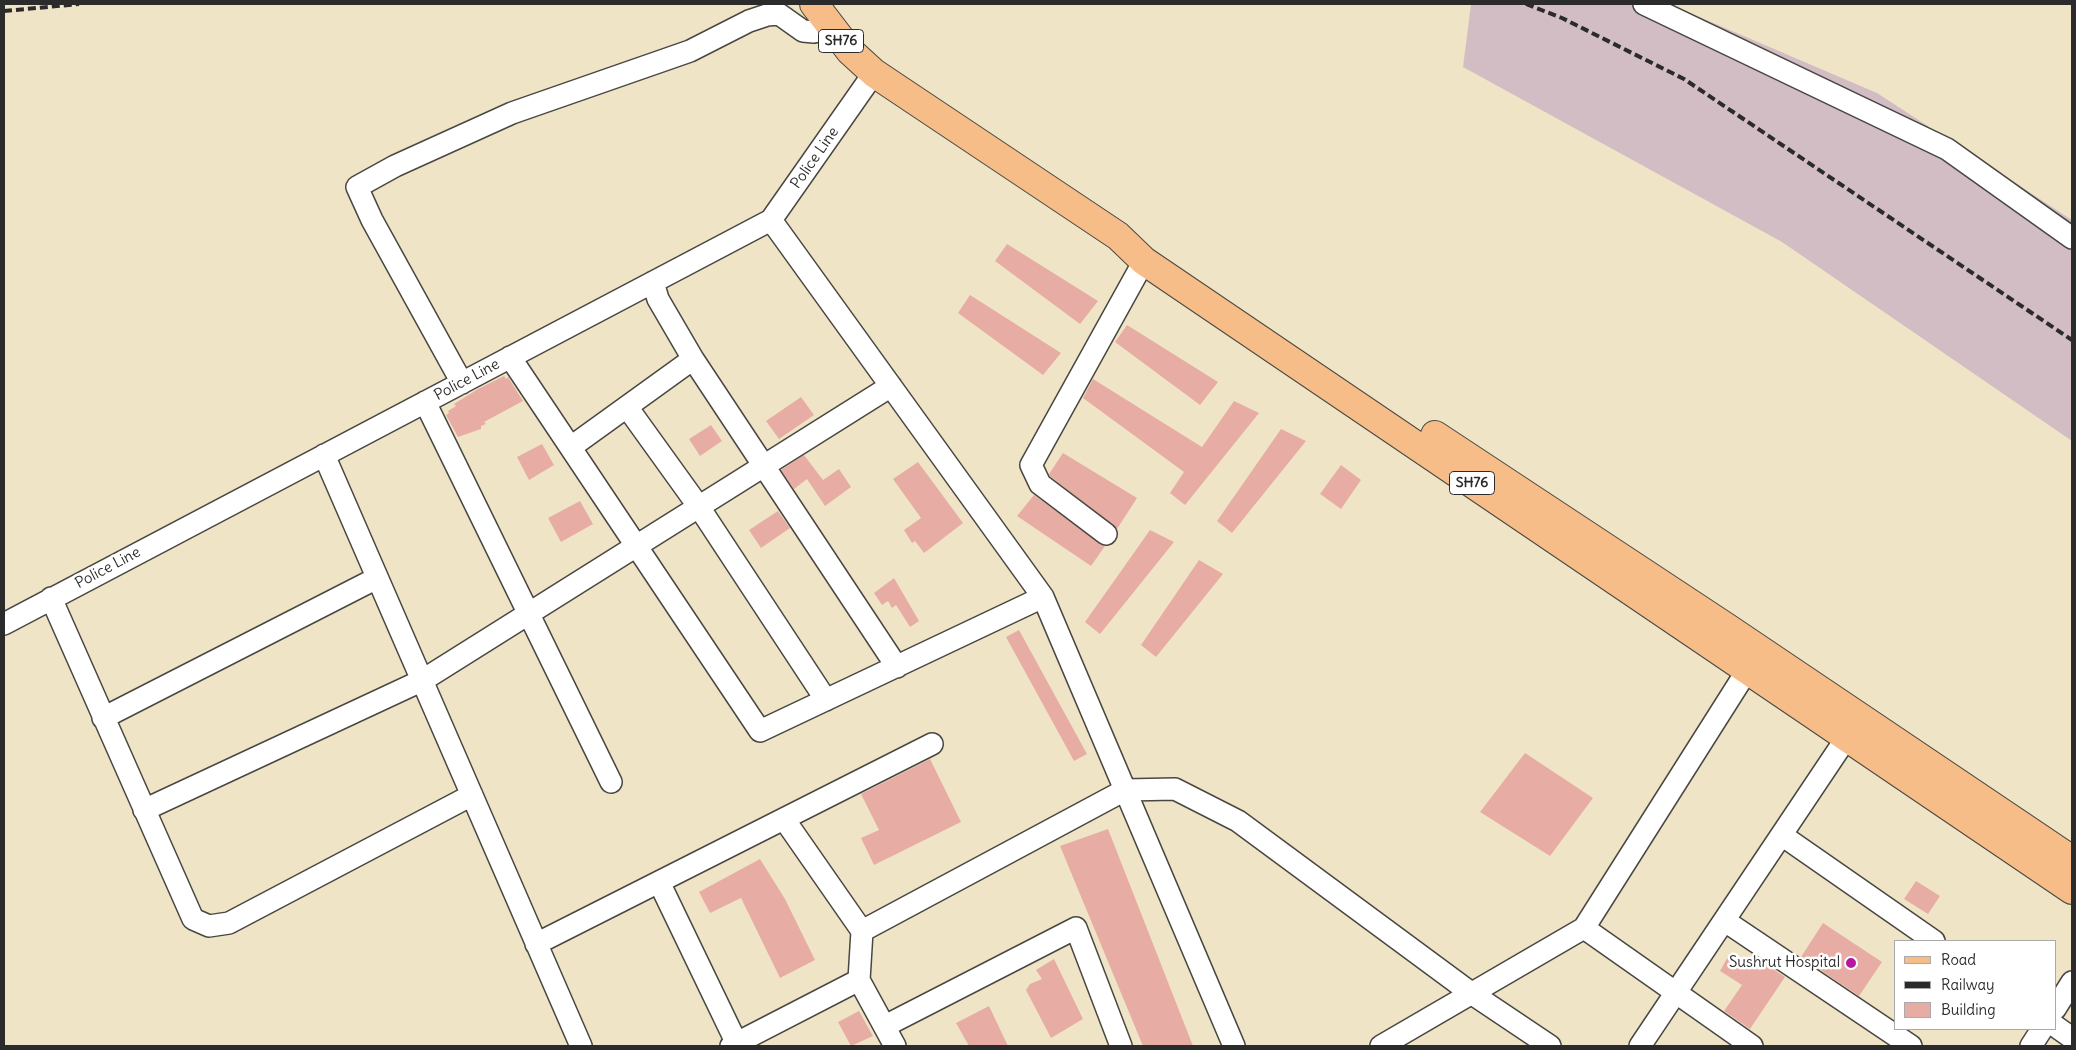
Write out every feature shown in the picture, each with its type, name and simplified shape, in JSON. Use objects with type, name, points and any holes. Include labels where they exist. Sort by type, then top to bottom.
[{"type":"main road","name":"SH76","points":[[814,4],[850,51],[874,73],[1118,236],[1144,261],[1754,659],[2072,860]]},
{"type":"main road","name":"SH76","points":[[1118,236],[1146,241],[1754,659],[1847,737],[2072,890]]},
{"type":"street","points":[[1644,4],[1947,149],[2072,238]]},
{"type":"street","points":[[462,383],[372,220],[357,187],[395,166],[512,113],[690,51],[750,21],[767,15],[779,14],[803,31],[814,32],[830,27]]},
{"type":"street","name":"Police Line","points":[[4,624],[771,220],[874,73]]},
{"type":"street","points":[[771,220],[1043,597],[1234,1046]]},
{"type":"street","points":[[1106,534],[1040,484],[1031,465],[1144,261]]},
{"type":"street","points":[[653,282],[658,299],[693,359],[897,666]]},
{"type":"street","points":[[510,358],[760,731],[1043,597]]},
{"type":"street","points":[[570,447],[693,359]]},
{"type":"street","points":[[144,810],[423,680],[891,386]]},
{"type":"street","points":[[425,402],[611,782]]},
{"type":"street","points":[[627,407],[699,507],[826,700]]},
{"type":"street","points":[[324,455],[581,1046]]},
{"type":"street","points":[[103,718],[378,578]]},
{"type":"street","points":[[51,598],[192,919],[209,926],[229,923],[472,795]]},
{"type":"street","points":[[1381,1046],[1584,928],[1754,659]]},
{"type":"street","points":[[1640,1046],[1783,836],[1847,737]]},
{"type":"street","points":[[536,944],[932,744]]},
{"type":"street","points":[[862,932],[1125,790],[1175,789],[1238,821],[1471,993],[1550,1046]]},
{"type":"street","points":[[784,819],[862,932],[859,980],[886,1026],[895,1046]]},
{"type":"street","points":[[1783,836],[1933,940]]},
{"type":"street","points":[[659,882],[735,1045],[859,980]]},
{"type":"street","points":[[1725,921],[1911,1046]]},
{"type":"street","points":[[886,1026],[1076,928],[1115,1044]]},
{"type":"street","points":[[1584,928],[1752,1046]]},
{"type":"street","points":[[2056,1007],[2072,982]]},
{"type":"street","points":[[2056,1027],[2072,1038]]},
{"type":"street","points":[[2030,1046],[2041,1030]]},
{"type":"shaded area","points":[[1471,4],[1669,4],[1877,93],[2072,220],[2072,441],[1782,242],[1463,67]]},
{"type":"building","points":[[1007,244],[1098,301],[1080,324],[995,261]]},
{"type":"building","points":[[970,295],[1061,353],[1043,375],[958,313]]},
{"type":"building","points":[[1127,325],[1218,382],[1200,405],[1115,342]]},
{"type":"building","points":[[504,376],[506,379],[508,377],[523,401],[484,422],[486,424],[481,426],[481,429],[458,437],[446,415],[449,413],[448,411],[456,406],[454,404],[478,389]]},
{"type":"building","points":[[1093,379],[1202,447],[1234,401],[1259,413],[1185,505],[1170,493],[1184,472],[1083,398]]},
{"type":"building","points":[[801,397],[814,415],[779,439],[766,421]]},
{"type":"building","points":[[711,425],[722,441],[700,456],[689,439]]},
{"type":"building","points":[[1281,429],[1306,441],[1232,533],[1217,521]]},
{"type":"building","points":[[542,444],[554,465],[529,480],[517,457]]},
{"type":"building","points":[[1063,453],[1137,498],[1117,529],[1050,476],[1049,474]]},
{"type":"building","points":[[804,455],[823,480],[839,469],[851,487],[825,506],[807,479],[794,489],[781,470]]},
{"type":"building","points":[[918,462],[963,523],[924,553],[915,541],[912,543],[904,530],[921,518],[893,479]]},
{"type":"building","points":[[1341,465],[1361,480],[1341,509],[1320,494]]},
{"type":"building","points":[[1034,495],[1105,546],[1091,566],[1017,516]]},
{"type":"building","points":[[580,501],[593,524],[561,542],[548,518]]},
{"type":"building","points":[[778,511],[790,528],[761,548],[749,530]]},
{"type":"building","points":[[1150,530],[1174,542],[1100,634],[1085,622]]},
{"type":"building","points":[[1199,560],[1223,574],[1156,657],[1141,645]]},
{"type":"building","points":[[894,578],[919,621],[910,627],[896,605],[892,608],[888,601],[882,605],[874,593]]},
{"type":"building","points":[[1019,630],[1087,754],[1074,761],[1006,637]]},
{"type":"building","points":[[1525,753],[1593,798],[1550,856],[1480,812]]},
{"type":"building","points":[[930,759],[961,822],[874,865],[861,838],[879,830],[861,794]]},
{"type":"building","points":[[1108,829],[1193,1046],[1143,1046],[1060,846]]},
{"type":"building","points":[[760,859],[785,899],[815,960],[780,978],[741,898],[710,913],[699,892]]},
{"type":"building","points":[[1916,881],[1940,896],[1928,914],[1904,899]]},
{"type":"building","points":[[1823,923],[1882,962],[1859,996],[1801,957]]},
{"type":"building","points":[[1730,953],[1759,970],[1764,963],[1785,977],[1750,1029],[1724,1011],[1742,985],[1720,971]]},
{"type":"building","points":[[1054,959],[1083,1019],[1051,1038],[1026,990],[1030,984],[1042,979],[1036,970]]},
{"type":"building","points":[[989,1006],[1008,1046],[969,1046],[956,1023]]},
{"type":"building","points":[[859,1011],[873,1036],[851,1046],[838,1022]]},
{"type":"railway","points":[[4,11],[79,4]]},
{"type":"railway","points":[[1526,4],[1562,18],[1684,79],[2072,340]]},
{"type":"place","name":"Sushrut Hospital","points":[[1851,963]]}]
